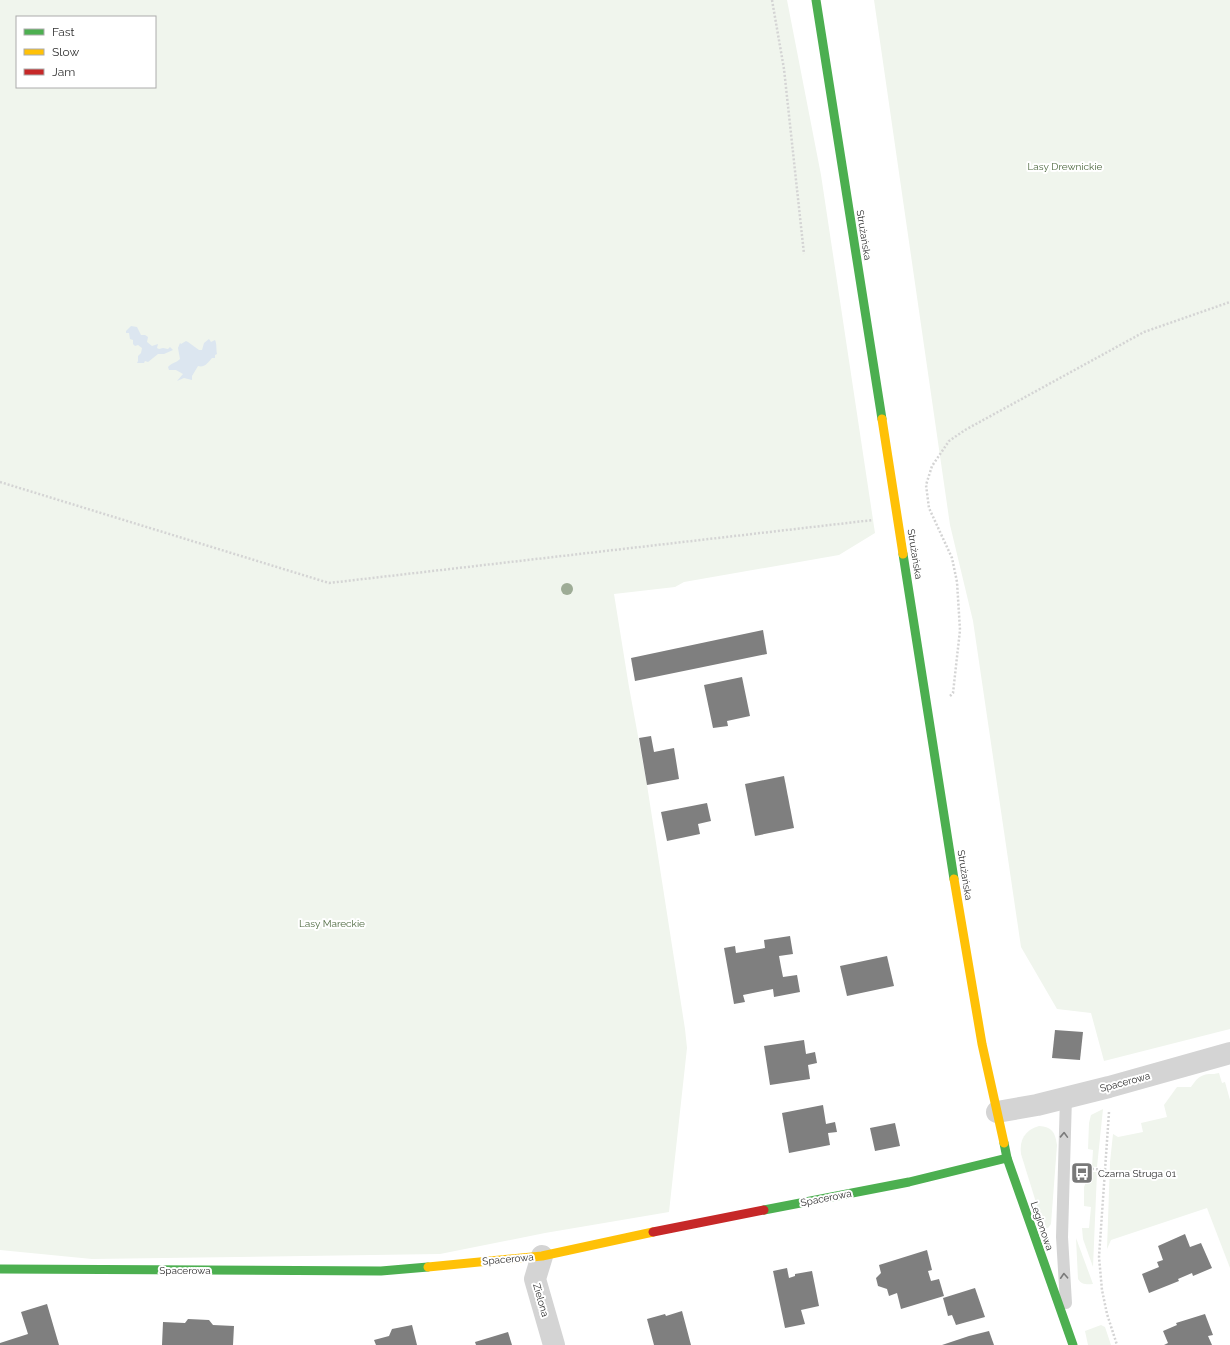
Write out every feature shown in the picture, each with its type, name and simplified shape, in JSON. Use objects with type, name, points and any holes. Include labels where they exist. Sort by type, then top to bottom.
[{"type":"main road","name":"Strużańska","points":[[816,0],[966,948],[982,1044],[996,1112]]},
{"type":"main road","name":"Legionowa","points":[[996,1112],[1007,1158],[1073,1345]]},
{"type":"main road","name":"Spacerowa","points":[[0,1269],[381,1271],[542,1256],[725,1217],[909,1182],[1007,1158]]},
{"type":"street","name":"Spacerowa","points":[[996,1112],[1031,1106],[1230,1053]]},
{"type":"street","name":"Zielona","points":[[542,1256],[535,1279],[554,1345]]},
{"type":"lane","points":[[1066,1097],[1062,1238],[1067,1329]]},
{"type":"path","points":[[772,0],[784,69],[804,254]]},
{"type":"path","points":[[930,718],[953,693],[960,630],[957,582],[952,558],[929,508],[926,485],[932,466],[950,441],[965,430],[1144,332],[1230,302]]},
{"type":"path","points":[[0,482],[329,583],[898,517]]},
{"type":"path","points":[[1109,1111],[1099,1257],[1102,1290],[1107,1314],[1117,1345]]},
{"type":"path","points":[[1084,1168],[1104,1170]]},
{"type":"green space","name":"Lasy Mareckie","points":[[0,0],[787,0],[821,175],[875,533],[839,555],[684,582],[675,587],[614,594],[647,785],[687,1048],[669,1212],[545,1233],[440,1254],[92,1259],[0,1250]]},
{"type":"green space","name":"Lasy Drewnickie","points":[[874,0],[1230,0],[1230,1029],[1104,1061],[1091,1013],[1057,1009],[1021,947],[973,621],[950,525]]},
{"type":"green space","points":[[1219,1073],[1222,1083],[1225,1082],[1230,1100],[1230,1268],[1207,1208],[1111,1240],[1107,1249],[1110,1162],[1113,1134],[1118,1137],[1143,1132],[1141,1123],[1167,1117],[1164,1105],[1177,1087],[1191,1087],[1196,1080],[1203,1075]]},
{"type":"green space","points":[[1103,1109],[1097,1167],[1086,1166],[1092,1166],[1093,1150],[1088,1149],[1089,1123],[1091,1115]]},
{"type":"green space","points":[[1039,1126],[1052,1131],[1057,1145],[1051,1224],[1048,1228],[1045,1228],[1043,1225],[1021,1154],[1021,1144],[1024,1136],[1030,1130]]},
{"type":"green space","points":[[1090,1172],[1097,1172],[1093,1267],[1083,1239],[1082,1228],[1089,1228],[1091,1207],[1084,1206],[1084,1187]]},
{"type":"green space","points":[[1076,1238],[1093,1284],[1084,1284],[1078,1279]]},
{"type":"green space","points":[[1101,1325],[1105,1327],[1111,1345],[1088,1345],[1085,1331]]},
{"type":"shaded area","points":[[131,326],[137,327],[141,335],[148,337],[147,342],[152,346],[158,344],[157,348],[159,349],[168,349],[170,347],[173,350],[164,354],[158,354],[148,362],[145,361],[144,363],[137,363],[138,356],[141,353],[142,348],[138,345],[135,346],[133,344],[133,340],[130,339],[129,333],[126,333]]},
{"type":"shaded area","points":[[209,339],[211,342],[215,340],[216,342],[217,354],[215,355],[215,358],[212,358],[204,366],[198,366],[192,376],[192,380],[184,378],[177,381],[183,374],[176,370],[169,370],[168,367],[180,359],[178,348],[180,343],[181,344],[186,341],[199,350],[202,350],[204,343]]},
{"type":"building","points":[[763,630],[767,654],[635,681],[631,658]]},
{"type":"building","points":[[742,677],[750,716],[727,721],[728,726],[713,728],[704,685]]},
{"type":"building","points":[[651,736],[654,752],[674,748],[679,779],[647,785],[639,738]]},
{"type":"building","points":[[784,776],[794,828],[755,836],[745,784]]},
{"type":"building","points":[[707,803],[711,821],[698,824],[700,834],[667,841],[661,812]]},
{"type":"building","points":[[790,936],[793,954],[779,956],[783,977],[797,975],[800,992],[774,997],[773,989],[743,995],[745,1002],[734,1004],[724,948],[735,946],[736,953],[765,948],[764,940]]},
{"type":"building","points":[[887,956],[894,986],[847,996],[840,966]]},
{"type":"building","points":[[1055,1030],[1083,1032],[1080,1060],[1052,1058]]},
{"type":"building","points":[[804,1040],[806,1054],[815,1052],[817,1063],[808,1065],[810,1079],[770,1085],[764,1046]]},
{"type":"building","points":[[823,1105],[826,1124],[835,1122],[837,1132],[828,1133],[830,1145],[789,1153],[782,1113]]},
{"type":"building","points":[[895,1123],[900,1146],[875,1151],[870,1128]]},
{"type":"building","points":[[1185,1234],[1190,1247],[1201,1243],[1212,1268],[1193,1276],[1192,1273],[1178,1279],[1179,1281],[1149,1293],[1142,1274],[1159,1267],[1157,1262],[1163,1260],[1158,1246]]},
{"type":"building","points":[[927,1250],[932,1270],[928,1271],[931,1281],[939,1279],[944,1296],[901,1309],[897,1293],[889,1296],[887,1289],[878,1286],[876,1278],[881,1273],[879,1265]]},
{"type":"building","points":[[787,1268],[789,1278],[795,1276],[795,1274],[812,1271],[819,1306],[801,1310],[805,1324],[785,1328],[773,1271]]},
{"type":"building","points":[[975,1288],[985,1317],[956,1325],[952,1315],[948,1316],[943,1298]]},
{"type":"building","points":[[47,1304],[59,1345],[0,1345],[0,1343],[28,1334],[21,1312]]},
{"type":"building","points":[[682,1311],[691,1345],[654,1345],[647,1319],[665,1314],[666,1316]]},
{"type":"building","points":[[1205,1314],[1213,1335],[1208,1336],[1212,1345],[1164,1345],[1168,1343],[1163,1331],[1177,1325],[1176,1323]]},
{"type":"building","points":[[188,1319],[209,1320],[213,1325],[234,1326],[233,1345],[162,1345],[163,1322],[185,1323]]},
{"type":"building","points":[[412,1325],[417,1345],[376,1345],[374,1340],[389,1336],[392,1329]]},
{"type":"building","points":[[989,1331],[994,1345],[942,1345],[969,1336]]},
{"type":"building","points":[[508,1332],[512,1345],[476,1345],[475,1342]]},
{"type":"traffic: fast","points":[[816,0],[882,419]]},
{"type":"traffic: fast","points":[[903,554],[954,879]]},
{"type":"traffic: fast","points":[[1004,1143],[1007,1158],[1073,1345]]},
{"type":"traffic: fast","points":[[764,1210],[909,1182],[1007,1158]]},
{"type":"traffic: fast","points":[[0,1269],[381,1271],[428,1267]]},
{"type":"traffic: slow","points":[[882,419],[903,554]]},
{"type":"traffic: slow","points":[[954,879],[982,1044],[1004,1143]]},
{"type":"traffic: slow","points":[[428,1267],[542,1256],[653,1232]]},
{"type":"traffic: jam","points":[[653,1232],[764,1210]]},
{"type":"place","name":"Czarna Struga 01","points":[[1082,1173]]}]
